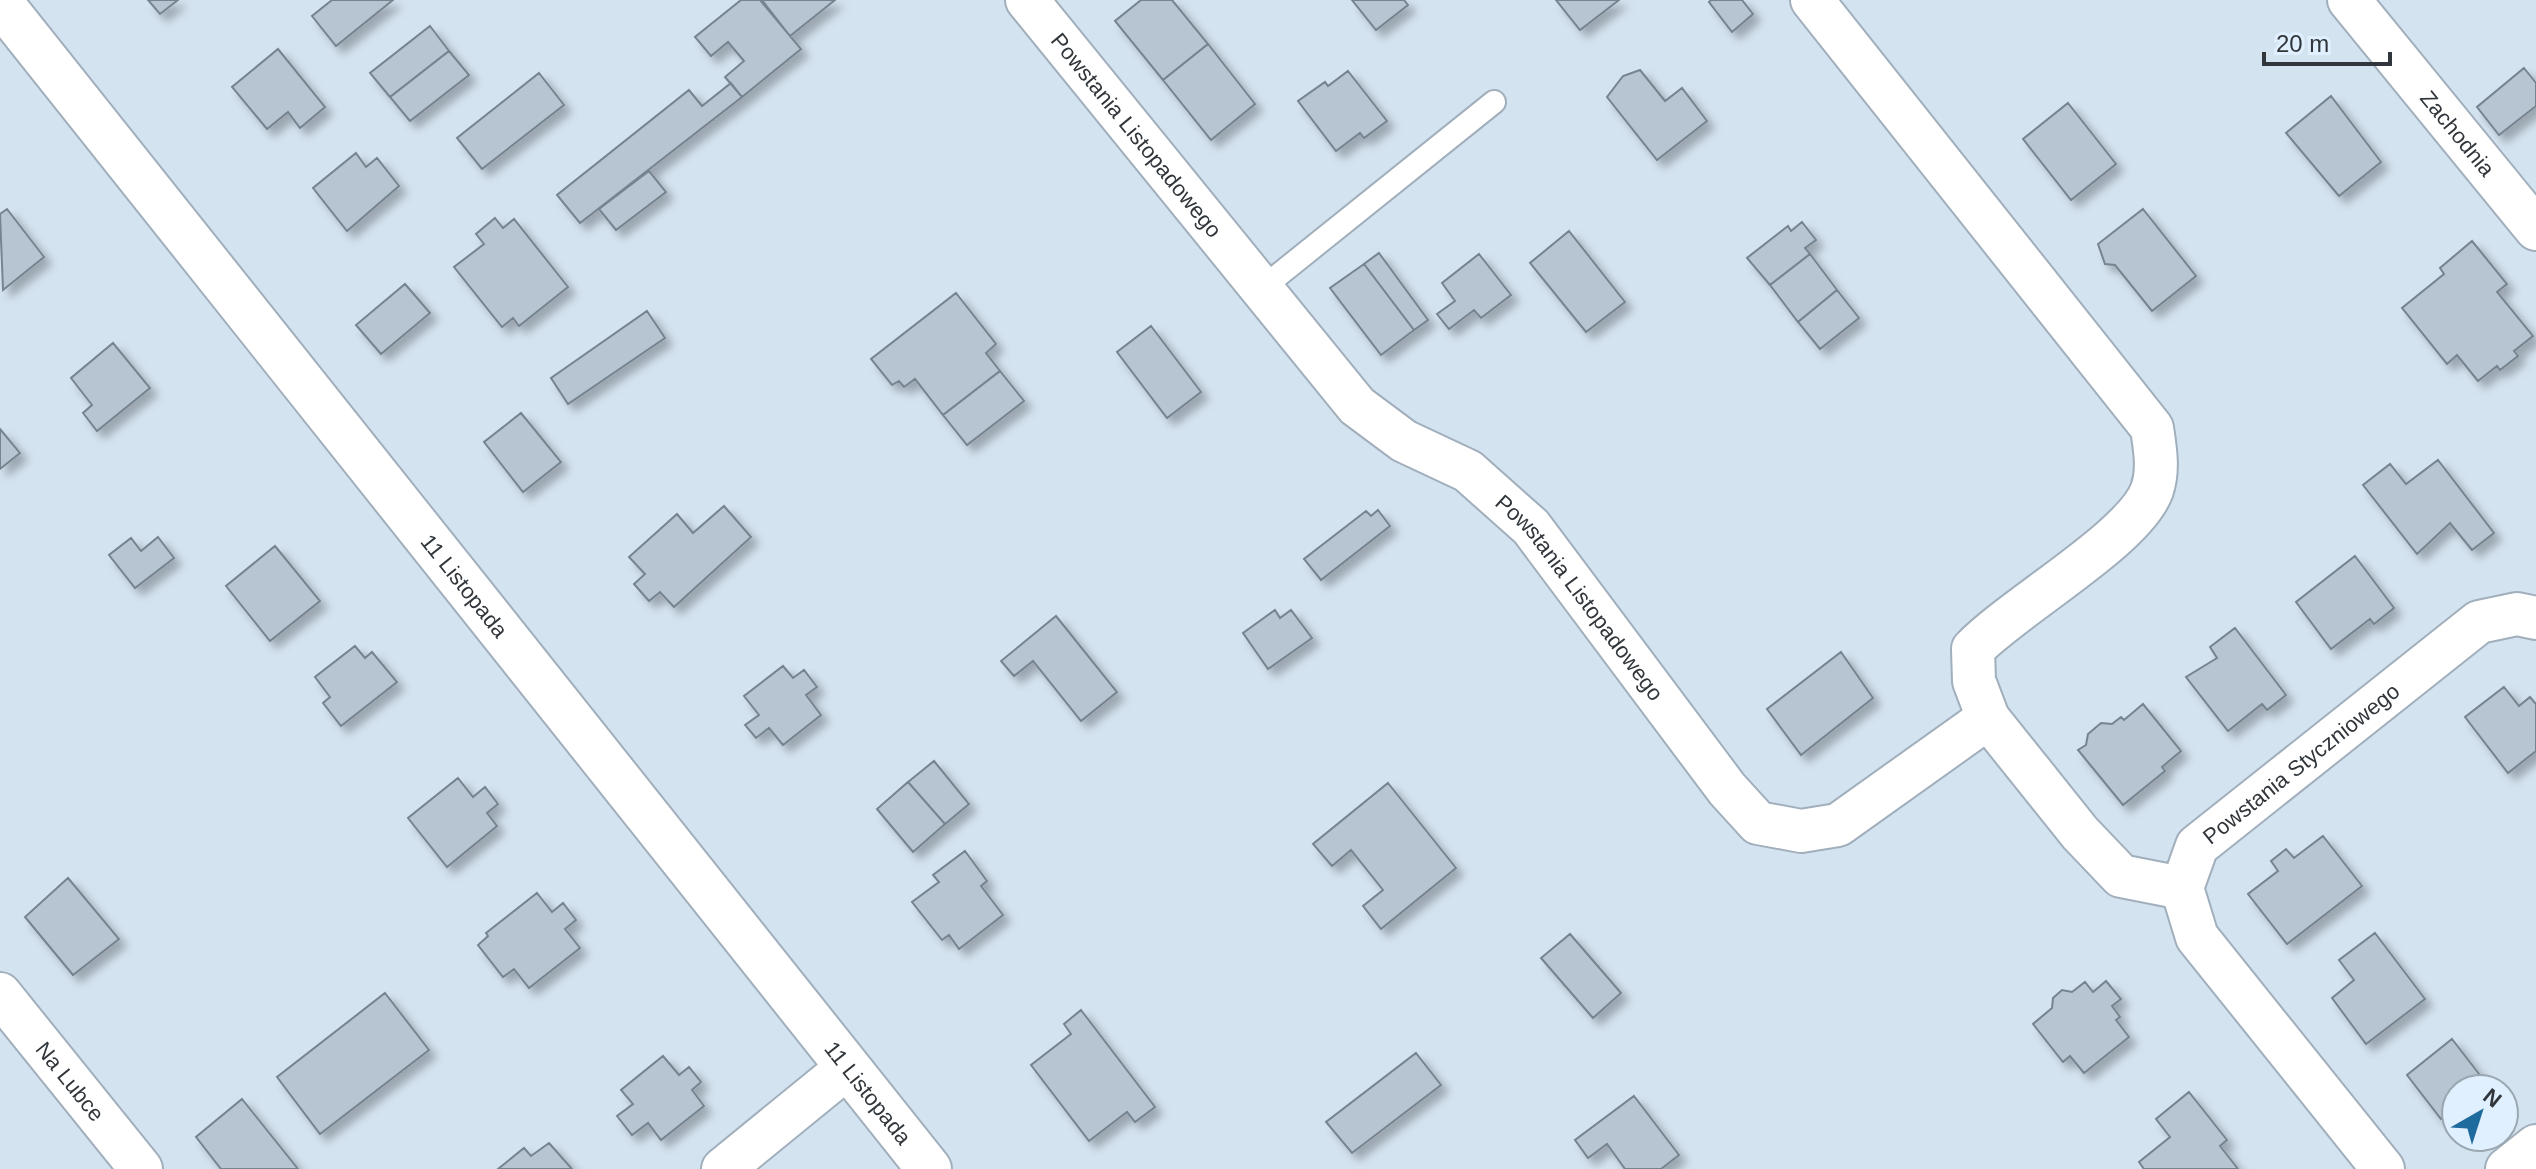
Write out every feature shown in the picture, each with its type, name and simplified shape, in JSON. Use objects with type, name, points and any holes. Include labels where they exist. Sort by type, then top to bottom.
[{"type":"main road","name":"11 Listopada","points":[[0,2],[929,1169]]},
{"type":"street","name":"Powstania Listopadowego","points":[[1027,0],[1357,406],[1404,441],[1468,471],[1531,527],[1727,789],[1758,823],[1801,831],[1838,825],[1988,718]]},
{"type":"street","points":[[1812,0],[2152,428],[2157,461],[2153,489],[2136,519],[1996,625],[1973,649],[1974,681],[1988,718],[2080,833],[2121,876],[2182,888],[2197,937],[2383,1169]]},
{"type":"street","name":"Zachodnia","points":[[2349,0],[2536,229]]},
{"type":"street","name":"Powstania Styczniowego","points":[[2182,888],[2197,846],[2479,622],[2517,614],[2536,618]]},
{"type":"street","name":"Na Lubce","points":[[0,994],[141,1169]]},
{"type":"street","points":[[723,1169],[848,1067]]},
{"type":"street","points":[[2507,1169],[2536,1146]]},
{"type":"lane","points":[[1261,289],[1494,102]]},
{"type":"building","points":[[148,0],[178,0],[160,14]]},
{"type":"building","points":[[332,0],[393,0],[336,46],[312,16]]},
{"type":"building","points":[[741,0],[760,0],[801,49],[742,97],[725,77],[744,61],[728,42],[711,56],[695,37]]},
{"type":"building","points":[[762,0],[835,0],[790,36]]},
{"type":"building","points":[[1141,0],[1172,0],[1208,44],[1163,80],[1115,21]]},
{"type":"building","points":[[1352,0],[1404,0],[1408,5],[1376,30]]},
{"type":"building","points":[[1556,0],[1619,0],[1580,30]]},
{"type":"building","points":[[1742,0],[1753,14],[1732,32],[1709,2]]},
{"type":"building","points":[[430,26],[449,51],[390,97],[370,73]]},
{"type":"building","points":[[1208,44],[1255,104],[1211,140],[1163,80]]},
{"type":"building","points":[[278,49],[325,107],[300,128],[288,112],[267,129],[232,87]]},
{"type":"building","points":[[449,51],[469,75],[410,121],[390,97]]},
{"type":"building","points":[[2524,68],[2536,83],[2536,106],[2499,135],[2477,107]]},
{"type":"building","points":[[1640,70],[1665,101],[1682,88],[1707,121],[1657,160],[1607,97],[1623,76]]},
{"type":"building","points":[[1348,71],[1387,121],[1364,138],[1360,133],[1336,151],[1298,101],[1325,82],[1328,86]]},
{"type":"building","points":[[539,73],[564,105],[482,169],[457,138]]},
{"type":"building","points":[[731,83],[742,97],[580,223],[557,195],[689,90],[702,106]]},
{"type":"building","points":[[2331,96],[2381,162],[2339,196],[2286,133]]},
{"type":"building","points":[[2068,103],[2116,164],[2071,200],[2023,139]]},
{"type":"building","points":[[356,153],[366,167],[377,158],[399,186],[347,231],[313,188]]},
{"type":"building","points":[[649,171],[666,192],[616,230],[599,209]]},
{"type":"building","points":[[7,209],[44,257],[3,290],[0,214]]},
{"type":"building","points":[[2143,209],[2196,276],[2152,311],[2115,265],[2105,264],[2098,244]]},
{"type":"building","points":[[495,218],[503,228],[514,219],[568,287],[519,326],[513,318],[502,327],[454,267],[484,244],[476,234]]},
{"type":"building","points":[[1802,222],[1816,240],[1805,248],[1810,254],[1770,285],[1747,258],[1788,226],[1791,231]]},
{"type":"building","points":[[1569,231],[1625,302],[1586,332],[1530,263]]},
{"type":"building","points":[[2472,241],[2507,284],[2497,292],[2533,336],[2514,351],[2518,356],[2500,370],[2497,366],[2478,381],[2457,355],[2447,364],[2402,308],[2444,274],[2440,268]]},
{"type":"building","points":[[1379,253],[1428,320],[1414,330],[1364,264]]},
{"type":"building","points":[[1479,254],[1511,295],[1481,318],[1474,310],[1449,329],[1437,314],[1455,301],[1442,283]]},
{"type":"building","points":[[1810,254],[1837,290],[1798,322],[1770,285]]},
{"type":"building","points":[[1364,264],[1414,330],[1381,355],[1330,288]]},
{"type":"building","points":[[405,284],[430,313],[381,354],[356,325]]},
{"type":"building","points":[[1837,290],[1859,318],[1820,349],[1798,322]]},
{"type":"building","points":[[956,293],[996,344],[986,353],[1000,371],[943,415],[915,379],[904,387],[899,381],[892,385],[871,359]]},
{"type":"building","points":[[647,311],[665,338],[568,404],[551,378]]},
{"type":"building","points":[[1151,326],[1201,392],[1167,418],[1117,352]]},
{"type":"building","points":[[113,343],[150,388],[97,431],[83,413],[92,405],[71,378]]},
{"type":"building","points":[[1000,371],[1024,401],[967,445],[943,415]]},
{"type":"building","points":[[521,413],[561,462],[523,492],[484,442]]},
{"type":"building","points":[[0,429],[20,453],[0,469]]},
{"type":"building","points":[[2438,460],[2494,533],[2472,550],[2450,523],[2417,554],[2363,485],[2390,464],[2406,484]]},
{"type":"building","points":[[724,506],[751,537],[674,607],[660,592],[649,601],[634,584],[645,574],[629,557],[677,514],[693,533]]},
{"type":"building","points":[[1378,510],[1390,526],[1321,580],[1304,559],[1366,511],[1371,516]]},
{"type":"building","points":[[158,537],[174,558],[135,588],[109,555],[131,538],[141,551]]},
{"type":"building","points":[[275,546],[320,601],[270,641],[226,586]]},
{"type":"building","points":[[2355,556],[2394,608],[2374,624],[2370,619],[2331,649],[2296,602]]},
{"type":"building","points":[[1275,610],[1280,618],[1291,610],[1312,638],[1268,669],[1243,633]]},
{"type":"building","points":[[1056,616],[1117,692],[1081,721],[1033,661],[1014,676],[1001,661]]},
{"type":"building","points":[[2235,628],[2286,695],[2267,710],[2262,704],[2228,731],[2186,677],[2217,658],[2210,647]]},
{"type":"building","points":[[355,646],[365,658],[372,652],[397,682],[341,726],[323,703],[330,697],[315,677]]},
{"type":"building","points":[[1841,652],[1873,698],[1801,755],[1767,709]]},
{"type":"building","points":[[783,666],[793,678],[804,670],[817,687],[806,695],[821,715],[783,745],[769,728],[756,738],[745,725],[759,715],[744,696]]},
{"type":"building","points":[[2504,687],[2519,706],[2530,697],[2536,704],[2536,751],[2508,773],[2465,717]]},
{"type":"building","points":[[2143,704],[2181,751],[2162,767],[2165,771],[2123,805],[2078,750],[2086,745],[2088,734],[2101,723],[2112,724],[2121,717],[2124,720]]},
{"type":"building","points":[[934,761],[969,804],[945,824],[908,782]]},
{"type":"building","points":[[458,778],[473,797],[485,787],[498,804],[487,813],[497,826],[447,867],[408,818]]},
{"type":"building","points":[[908,782],[945,824],[913,852],[877,809]]},
{"type":"building","points":[[1388,783],[1456,868],[1381,929],[1363,906],[1383,890],[1351,850],[1332,866],[1313,844]]},
{"type":"building","points":[[2323,836],[2362,886],[2287,944],[2248,894],[2278,871],[2271,861],[2286,849],[2294,858]]},
{"type":"building","points":[[965,851],[987,881],[981,886],[1003,915],[959,949],[949,935],[942,940],[912,902],[939,882],[933,875]]},
{"type":"building","points":[[68,878],[119,939],[73,975],[25,917]]},
{"type":"building","points":[[537,893],[552,912],[563,903],[576,920],[565,929],[580,948],[529,988],[514,969],[503,977],[478,945],[488,936],[486,933]]},
{"type":"building","points":[[2375,933],[2425,999],[2366,1044],[2332,998],[2354,980],[2339,960]]},
{"type":"building","points":[[1570,934],[1621,993],[1593,1018],[1541,958]]},
{"type":"building","points":[[2106,981],[2121,999],[2112,1006],[2120,1017],[2116,1020],[2129,1037],[2084,1073],[2070,1056],[2063,1062],[2033,1024],[2052,1008],[2053,998],[2062,990],[2072,992],[2085,982],[2093,992]]},
{"type":"building","points":[[385,993],[429,1050],[320,1134],[277,1077]]},
{"type":"building","points":[[1081,1010],[1155,1107],[1135,1122],[1127,1112],[1089,1141],[1031,1065],[1071,1034],[1064,1024]]},
{"type":"building","points":[[2452,1039],[2478,1073],[2440,1073],[2440,1118],[2407,1075]]},
{"type":"building","points":[[1416,1053],[1441,1085],[1352,1153],[1326,1122]]},
{"type":"building","points":[[663,1056],[679,1075],[689,1067],[701,1082],[692,1090],[704,1106],[661,1140],[648,1123],[632,1135],[617,1116],[633,1104],[621,1090]]},
{"type":"building","points":[[2189,1092],[2227,1140],[2220,1146],[2238,1169],[2144,1169],[2139,1162],[2170,1137],[2156,1119]]},
{"type":"building","points":[[1634,1096],[1679,1155],[1661,1169],[1625,1169],[1607,1144],[1588,1158],[1575,1140]]},
{"type":"building","points":[[242,1099],[298,1169],[221,1169],[196,1137]]},
{"type":"building","points":[[549,1143],[572,1169],[498,1169],[524,1148],[531,1156]]}]
